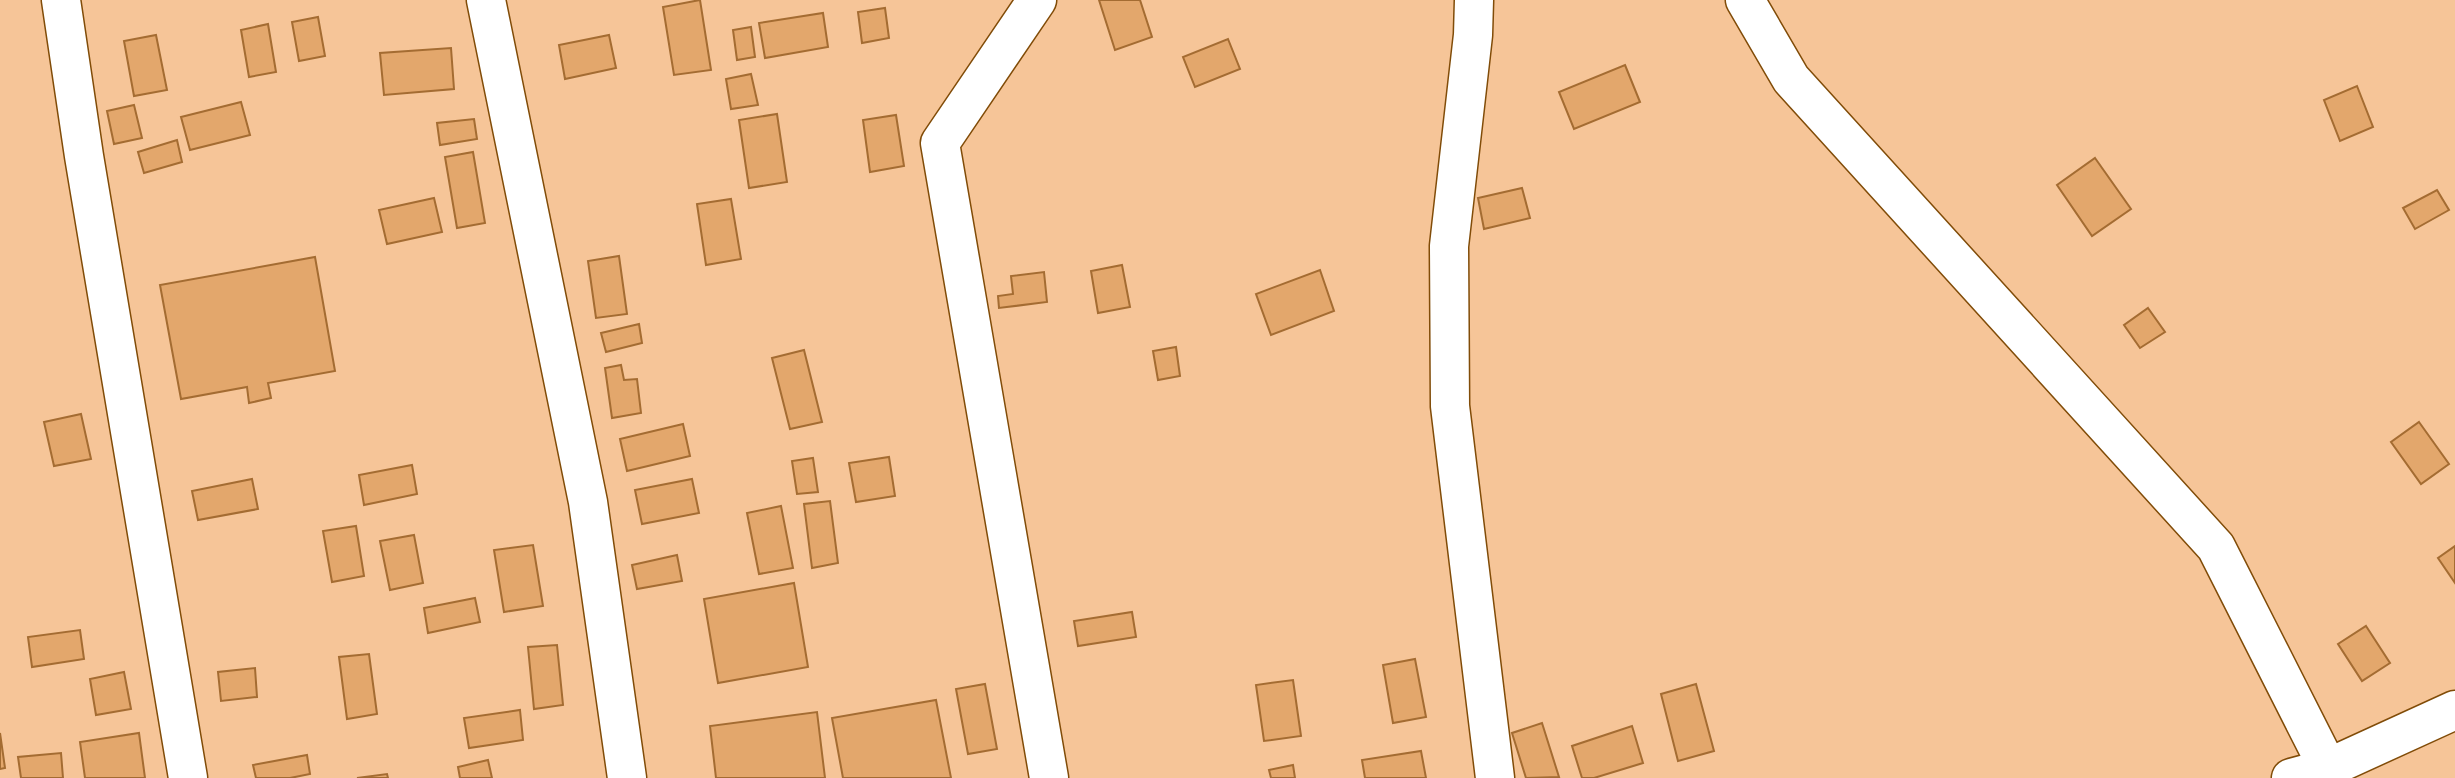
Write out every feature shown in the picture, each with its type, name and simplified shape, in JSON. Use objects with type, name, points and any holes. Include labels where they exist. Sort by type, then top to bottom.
[{"type":"street","points":[[61,0],[84,156],[188,778]]},
{"type":"street","points":[[486,0],[588,502],[627,778]]},
{"type":"street","points":[[1037,0],[940,143],[1049,778]]},
{"type":"street","points":[[1474,0],[1473,35],[1449,246],[1450,407],[1495,778]]},
{"type":"street","points":[[1745,0],[1791,79],[2216,547],[2328,768]]},
{"type":"street","points":[[2291,778],[2328,768],[2455,710]]},
{"type":"building","points":[[700,0],[711,70],[674,75],[663,7]]},
{"type":"building","points":[[1099,0],[1140,0],[1152,37],[1115,50]]},
{"type":"building","points":[[885,8],[889,38],[862,43],[858,12]]},
{"type":"building","points":[[823,13],[828,47],[765,58],[759,23]]},
{"type":"building","points":[[318,17],[325,56],[299,61],[292,22]]},
{"type":"building","points":[[268,24],[276,72],[249,77],[241,30]]},
{"type":"building","points":[[751,27],[755,57],[737,60],[733,30]]},
{"type":"building","points":[[156,35],[167,90],[134,96],[124,41]]},
{"type":"building","points":[[609,35],[616,68],[565,79],[559,45]]},
{"type":"building","points":[[1228,39],[1240,69],[1195,87],[1183,57]]},
{"type":"building","points":[[451,48],[454,89],[384,95],[380,53]]},
{"type":"building","points":[[1625,65],[1640,102],[1574,129],[1559,92]]},
{"type":"building","points":[[751,74],[758,105],[731,109],[726,79]]},
{"type":"building","points":[[2357,86],[2373,127],[2340,141],[2324,100]]},
{"type":"building","points":[[241,102],[250,135],[190,150],[181,117]]},
{"type":"building","points":[[134,105],[142,138],[114,144],[107,111]]},
{"type":"building","points":[[777,114],[787,182],[749,188],[739,120]]},
{"type":"building","points":[[896,115],[904,166],[870,172],[863,120]]},
{"type":"building","points":[[474,119],[477,139],[440,145],[437,123]]},
{"type":"building","points":[[177,140],[182,162],[144,173],[138,152]]},
{"type":"building","points":[[473,152],[485,223],[457,228],[445,157]]},
{"type":"building","points":[[2095,158],[2131,209],[2092,236],[2057,185]]},
{"type":"building","points":[[1522,188],[1530,218],[1484,229],[1478,198]]},
{"type":"building","points":[[2437,190],[2449,210],[2415,229],[2403,208]]},
{"type":"building","points":[[434,198],[442,232],[387,244],[379,210]]},
{"type":"building","points":[[731,199],[741,259],[706,265],[697,204]]},
{"type":"building","points":[[619,256],[627,314],[596,318],[588,261]]},
{"type":"building","points":[[315,257],[335,371],[268,383],[271,398],[249,403],[247,387],[181,399],[160,285]]},
{"type":"building","points":[[1122,265],[1130,307],[1098,313],[1091,271]]},
{"type":"building","points":[[1320,270],[1334,311],[1271,335],[1256,294]]},
{"type":"building","points":[[1044,272],[1047,302],[999,308],[998,296],[1013,294],[1011,276]]},
{"type":"building","points":[[2148,308],[2165,332],[2140,348],[2124,325]]},
{"type":"building","points":[[639,324],[642,343],[606,352],[601,333]]},
{"type":"building","points":[[1176,347],[1180,376],[1158,380],[1153,351]]},
{"type":"building","points":[[804,350],[822,422],[790,429],[772,358]]},
{"type":"building","points":[[621,365],[624,380],[637,379],[641,413],[612,418],[605,368]]},
{"type":"building","points":[[81,414],[91,459],[54,466],[44,422]]},
{"type":"building","points":[[2419,422],[2449,464],[2421,484],[2391,442]]},
{"type":"building","points":[[683,424],[690,456],[627,471],[620,439]]},
{"type":"building","points":[[889,457],[895,496],[856,502],[849,463]]},
{"type":"building","points":[[813,458],[818,492],[797,494],[792,461]]},
{"type":"building","points":[[412,465],[417,494],[364,505],[359,475]]},
{"type":"building","points":[[252,479],[258,509],[198,520],[192,491]]},
{"type":"building","points":[[692,479],[699,513],[642,524],[635,490]]},
{"type":"building","points":[[830,501],[838,563],[812,568],[804,504]]},
{"type":"building","points":[[781,506],[793,568],[759,574],[747,513]]},
{"type":"building","points":[[356,526],[364,576],[332,582],[323,531]]},
{"type":"building","points":[[414,535],[423,583],[390,590],[380,541]]},
{"type":"building","points":[[533,545],[543,606],[504,612],[494,550]]},
{"type":"building","points":[[2455,546],[2455,583],[2438,558]]},
{"type":"building","points":[[677,555],[682,581],[637,589],[632,565]]},
{"type":"building","points":[[794,583],[808,667],[718,683],[704,599]]},
{"type":"building","points":[[475,598],[480,622],[428,633],[424,608]]},
{"type":"building","points":[[1132,612],[1136,637],[1078,646],[1074,621]]},
{"type":"building","points":[[2366,626],[2390,663],[2362,681],[2338,644]]},
{"type":"building","points":[[80,630],[84,659],[32,667],[28,637]]},
{"type":"building","points":[[557,645],[563,705],[534,709],[528,647]]},
{"type":"building","points":[[369,654],[377,714],[347,719],[339,657]]},
{"type":"building","points":[[1415,659],[1426,717],[1393,723],[1383,665]]},
{"type":"building","points":[[255,668],[257,697],[221,701],[218,672]]},
{"type":"building","points":[[124,672],[131,709],[96,715],[90,679]]},
{"type":"building","points":[[1293,680],[1301,736],[1264,741],[1256,685]]},
{"type":"building","points":[[985,684],[997,749],[968,754],[956,689]]},
{"type":"building","points":[[1696,684],[1714,751],[1678,761],[1661,694]]},
{"type":"building","points":[[936,700],[951,778],[843,778],[832,718]]},
{"type":"building","points":[[520,710],[523,740],[469,748],[464,718]]},
{"type":"building","points":[[817,712],[825,778],[716,778],[710,726]]},
{"type":"building","points":[[1542,723],[1559,777],[1526,778],[1512,733]]},
{"type":"building","points":[[1632,726],[1643,763],[1594,778],[1582,778],[1572,746]]},
{"type":"building","points":[[0,733],[5,768],[0,769]]},
{"type":"building","points":[[139,733],[145,778],[85,778],[80,742]]},
{"type":"building","points":[[1421,751],[1426,778],[1365,778],[1362,760]]},
{"type":"building","points":[[61,753],[63,778],[21,778],[18,757]]},
{"type":"building","points":[[307,755],[310,774],[290,778],[256,778],[253,765]]},
{"type":"building","points":[[488,760],[492,778],[460,778],[458,767]]},
{"type":"building","points":[[1293,765],[1295,778],[1271,778],[1269,770]]},
{"type":"building","points":[[387,774],[388,778],[357,778]]}]
